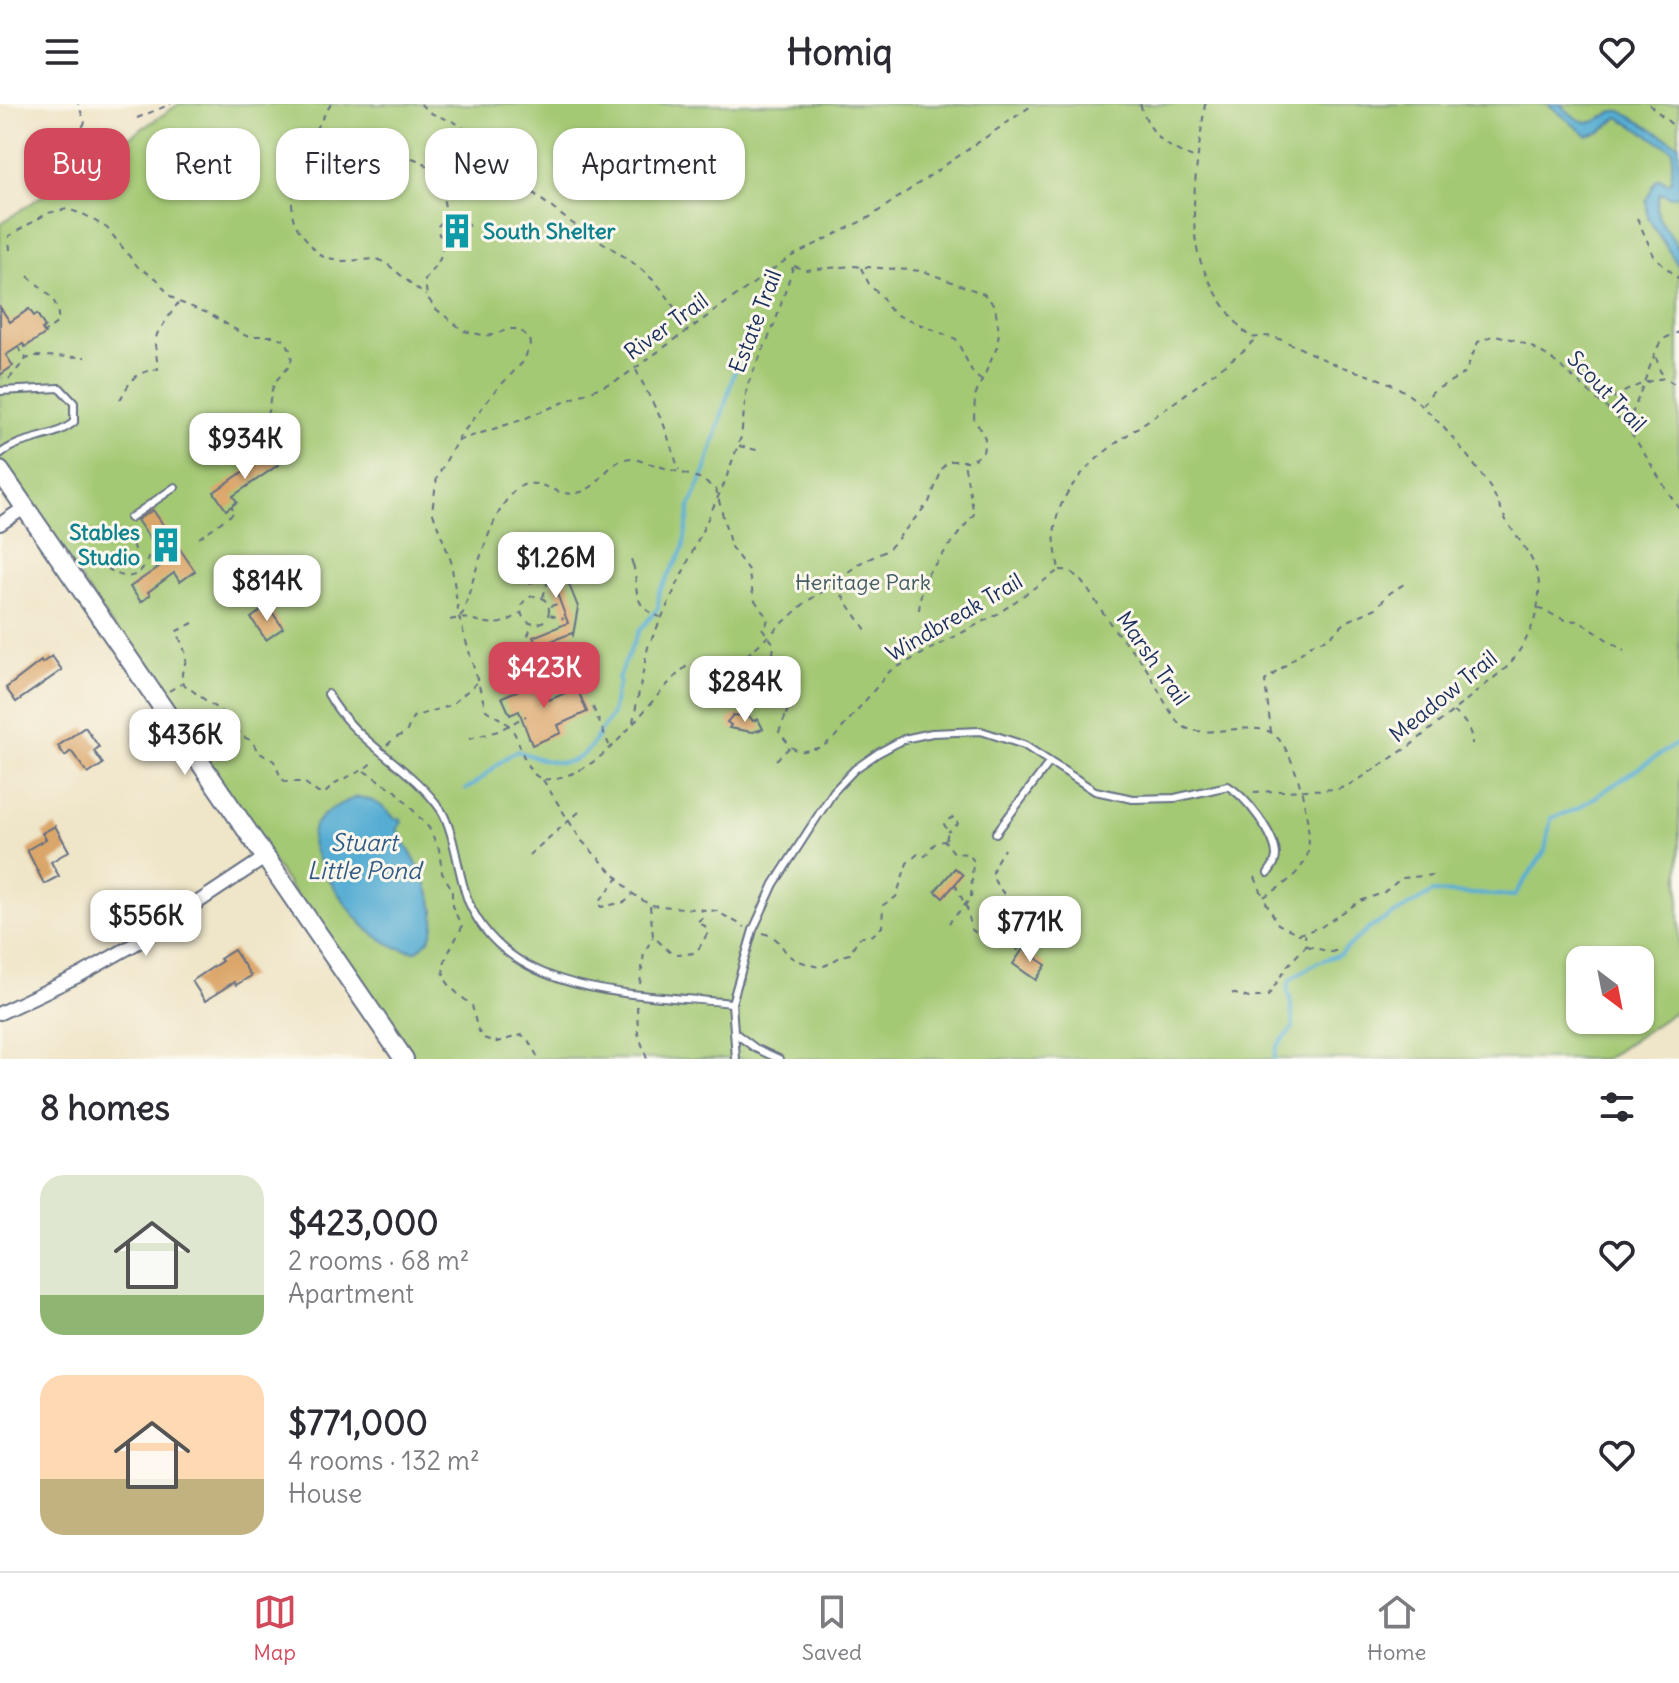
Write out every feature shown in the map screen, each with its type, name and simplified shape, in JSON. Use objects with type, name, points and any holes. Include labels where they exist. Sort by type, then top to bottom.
[{"type":"street","points":[[0,471],[404,1059]]},
{"type":"street","points":[[0,524],[24,508]]},
{"type":"street","points":[[0,1013],[80,975],[135,944],[266,857]]},
{"type":"lane","points":[[0,391],[60,388],[74,403],[74,422],[60,433],[12,444],[0,454]]},
{"type":"lane","points":[[130,518],[175,487]]},
{"type":"lane","points":[[328,694],[338,713],[424,787],[444,814],[469,903],[493,941],[534,970],[569,983],[732,1003]]},
{"type":"lane","points":[[736,1059],[732,1003],[753,930],[774,884],[834,791],[855,769],[904,739],[932,733],[981,731],[1024,745],[1095,791],[1133,799],[1175,798],[1228,786],[1242,794],[1261,820],[1276,852],[1275,863],[1268,873]]},
{"type":"lane","points":[[996,833],[1049,763]]},
{"type":"lane","points":[[735,1033],[755,1048],[779,1059]]},
{"type":"path","points":[[78,104],[85,122],[81,128]]},
{"type":"path","points":[[137,118],[171,104]]},
{"type":"path","points":[[331,104],[302,151],[292,203],[298,229],[318,254],[343,261],[377,259],[386,263],[464,331],[487,336],[519,329],[529,338],[524,361],[496,390],[457,441],[437,477],[432,511],[451,561],[459,617],[486,710],[509,725],[533,773],[543,779],[581,840],[633,894],[650,905],[716,911],[775,938],[795,961],[806,961],[811,966],[819,967],[839,956],[850,954],[858,938],[873,935],[882,927],[883,905],[896,897],[907,863],[918,854],[928,853],[936,842],[945,841]]},
{"type":"path","points":[[421,104],[430,114],[453,121],[465,129],[497,164],[574,224],[633,262],[673,303],[684,331]]},
{"type":"path","name":"River Trail","points":[[457,441],[605,387],[635,369],[790,257],[870,217],[1034,104]]},
{"type":"path","points":[[1140,104],[1155,135],[1167,145],[1197,160]]},
{"type":"path","points":[[1059,570],[1054,529],[1059,510],[1072,487],[1104,451],[1176,401],[1255,339],[1248,336],[1222,302],[1195,242],[1197,160],[1205,104]]},
{"type":"path","points":[[1649,104],[1679,131]]},
{"type":"path","points":[[412,158],[425,164]]},
{"type":"path","points":[[444,200],[447,217],[438,226],[439,235],[444,236]]},
{"type":"path","points":[[10,250],[9,236],[36,218],[57,210],[77,212],[107,228],[138,267],[157,279],[179,302],[210,314],[246,336],[273,336],[285,340],[292,358],[290,367],[273,387],[271,404],[264,421],[245,432],[216,434]]},
{"type":"path","points":[[427,297],[425,280],[440,259],[446,228],[456,218],[465,220],[470,226]]},
{"type":"path","points":[[1637,218],[1654,256],[1679,279]]},
{"type":"path","points":[[790,257],[794,266]]},
{"type":"path","name":"Estate Trail","points":[[543,779],[568,776],[586,767],[633,724],[687,666],[700,665],[717,671],[739,664],[806,602],[858,564],[894,545],[929,502],[943,467],[953,460],[978,459],[985,447],[985,438],[974,418],[975,396],[997,347],[999,332],[995,306],[984,294],[923,271],[836,267],[805,270],[794,266],[770,334],[747,386],[738,445],[719,494],[648,647],[633,724]]},
{"type":"path","points":[[861,268],[870,286],[897,315],[956,339],[974,375],[982,380]]},
{"type":"path","points":[[28,276],[50,294],[57,308],[58,322],[45,332]]},
{"type":"path","points":[[120,400],[135,376],[142,371],[158,369],[157,334],[179,302]]},
{"type":"path","points":[[1624,426],[1663,339],[1679,332]]},
{"type":"path","name":"Scout Trail","points":[[1422,406],[1432,392],[1465,373],[1478,342],[1495,335],[1506,337],[1559,362],[1602,404],[1624,426],[1653,465],[1657,477],[1679,508]]},
{"type":"path","name":"Meadow Trail","points":[[1242,794],[1272,790],[1339,789],[1411,745],[1506,668],[1519,653],[1528,638],[1539,586],[1530,556],[1491,490],[1451,437],[1422,406],[1379,377],[1340,366],[1274,337],[1255,339]]},
{"type":"path","points":[[18,347],[26,359]]},
{"type":"path","points":[[9,379],[26,359],[35,356],[85,357]]},
{"type":"path","points":[[1656,357],[1665,378],[1679,387]]},
{"type":"path","points":[[635,369],[664,425],[680,472]]},
{"type":"path","points":[[1602,404],[1644,383],[1665,378]]},
{"type":"path","points":[[738,445],[757,450],[755,454]]},
{"type":"path","points":[[450,620],[463,613],[501,504],[518,487],[530,483],[564,495],[581,492],[587,490],[607,469],[626,458],[680,472],[707,481],[719,494],[731,547],[748,570],[754,599],[768,619],[763,629],[775,650],[771,674],[785,702],[786,715]]},
{"type":"path","points":[[919,610],[922,586],[929,572],[974,514],[964,461]]},
{"type":"path","points":[[199,538],[235,512],[231,506]]},
{"type":"path","points":[[130,518],[134,524],[131,537],[134,550]]},
{"type":"path","points":[[107,568],[129,577],[138,574],[145,568],[150,551]]},
{"type":"path","points":[[633,565],[639,604],[661,618]]},
{"type":"path","name":"Marsh Trail","points":[[1059,570],[1069,571],[1079,578],[1113,628],[1139,657],[1168,706],[1186,729],[1196,732],[1246,728],[1272,733]]},
{"type":"path","name":"Windbreak Trail","points":[[791,747],[800,752],[822,747],[845,727],[890,671],[999,613],[1059,570]]},
{"type":"path","points":[[138,574],[142,579]]},
{"type":"path","points":[[543,598],[550,575]]},
{"type":"path","points":[[834,584],[866,630]]},
{"type":"path","points":[[1263,897],[1293,876],[1306,859],[1309,835],[1302,790],[1283,744],[1272,733],[1265,681],[1314,643],[1327,639],[1346,622],[1376,608],[1404,584]]},
{"type":"path","points":[[459,617],[486,625],[499,624],[512,620],[521,612],[526,599],[534,596],[543,598],[549,607],[549,615],[541,624],[525,620],[521,612]]},
{"type":"path","points":[[549,607],[560,603]]},
{"type":"path","points":[[1536,608],[1565,620],[1579,621],[1624,651]]},
{"type":"path","points":[[549,615],[564,619]]},
{"type":"path","points":[[193,623],[177,631],[187,657],[182,683],[231,719],[258,752],[274,761],[286,782],[304,782],[321,794],[349,775],[363,770],[390,741],[406,733],[413,717],[451,705],[479,682]]},
{"type":"path","points":[[523,647],[532,624]]},
{"type":"path","points":[[776,760],[791,747],[779,732],[790,701],[785,686]]},
{"type":"path","points":[[593,707],[609,746]]},
{"type":"path","points":[[1452,712],[1461,716],[1467,725],[1472,744]]},
{"type":"path","points":[[469,739],[526,716]]},
{"type":"path","points":[[363,770],[396,791],[435,838],[442,873],[452,889],[452,906],[462,927],[445,956],[444,976],[450,987],[474,1007],[477,1028],[483,1038],[491,1042],[522,1035],[539,1059]]},
{"type":"path","points":[[529,855],[579,812]]},
{"type":"path","points":[[945,841],[948,832]]},
{"type":"path","points":[[945,841],[954,853],[969,854],[973,860],[971,898],[949,923]]},
{"type":"path","points":[[955,884],[976,935],[989,933],[999,926],[1008,918],[1011,908],[1008,898],[993,877],[1004,849]]},
{"type":"path","points":[[1255,877],[1278,924],[1295,933],[1305,933],[1321,927],[1352,905],[1380,895],[1402,878],[1433,875]]},
{"type":"path","points":[[619,877],[598,903],[601,907],[625,902],[633,894]]},
{"type":"path","points":[[650,905],[653,936],[668,953],[695,954],[707,934],[705,926],[697,922],[702,918],[702,909]]},
{"type":"path","points":[[999,926],[1020,953]]},
{"type":"path","points":[[1232,993],[1249,998],[1268,996],[1288,965],[1306,946],[1305,933]]},
{"type":"path","points":[[1306,946],[1331,952],[1339,950]]},
{"type":"path","points":[[1036,958],[1040,952]]},
{"type":"green space","name":"Heritage Park","points":[[179,104],[1679,104],[1679,1009],[1654,1026],[1654,946],[1566,946],[1566,1034],[1642,1034],[1605,1059],[407,1059],[0,461],[0,224],[36,200],[130,200],[130,137]]},
{"type":"water","points":[[1548,104],[1560,104],[1584,122],[1596,121],[1613,111],[1621,111],[1679,145],[1679,195],[1671,197],[1660,193],[1657,210],[1677,247],[1679,267],[1648,218],[1646,200],[1656,181],[1660,178],[1668,183],[1671,181],[1673,150],[1618,117],[1601,132],[1587,136]]},
{"type":"water","name":"Stuart Little Pond","points":[[358,797],[379,804],[395,819],[400,818],[402,822],[397,829],[429,891],[433,905],[433,931],[429,940],[417,951],[393,946],[364,926],[344,902],[317,857],[312,834],[318,821],[337,806]]},
{"type":"building","points":[[0,307],[10,322],[29,309],[34,316],[37,314],[45,327],[42,329],[45,334],[6,355],[13,366],[0,375]]},
{"type":"building","points":[[270,453],[278,465],[233,496],[237,502],[226,510],[214,492]]},
{"type":"building","name":"Stables Studio","points":[[153,510],[195,571],[180,582],[174,573],[148,592],[150,595],[141,602],[130,587],[166,562],[137,520]]},
{"type":"building","points":[[558,558],[562,568],[566,566],[570,576],[566,577],[578,607],[573,635],[551,641],[552,645],[539,650],[533,637],[568,623],[550,575],[530,583],[525,571]]},
{"type":"building","points":[[268,606],[283,628],[266,640],[251,618]]},
{"type":"building","points":[[52,656],[62,670],[16,702],[6,688]]},
{"type":"building","points":[[540,681],[549,700],[577,688],[587,712],[558,725],[561,733],[532,745],[519,711],[510,715],[502,697]]},
{"type":"building","points":[[733,715],[749,716],[753,721],[758,719],[763,729],[753,732],[729,728],[731,725],[727,722]]},
{"type":"building","points":[[85,727],[99,747],[94,751],[103,764],[88,774],[71,751],[65,756],[58,746]]},
{"type":"building","points":[[55,826],[69,851],[51,862],[59,876],[44,884],[27,850],[46,839],[42,833]]},
{"type":"building","points":[[955,868],[963,875],[943,898],[935,891]]},
{"type":"building","points":[[1023,949],[1046,965],[1036,980],[1013,964]]},
{"type":"building","points":[[234,950],[251,976],[236,985],[234,982],[205,1001],[192,981]]},
{"type":"waterway","points":[[466,789],[517,751],[553,762],[573,761],[590,747],[609,719],[620,683],[618,678],[639,631],[658,608],[659,592],[683,550],[690,507],[706,469],[736,367],[748,339]]},
{"type":"waterway","points":[[1275,1059],[1278,1045],[1293,1027],[1287,989],[1290,980],[1316,963],[1340,954],[1368,929],[1433,892],[1514,896],[1545,851],[1551,818],[1577,809],[1679,742]]},
{"type":"place","name":"South Shelter","points":[[457,231]]},
{"type":"place","name":"Stables Studio","points":[[166,545]]}]
